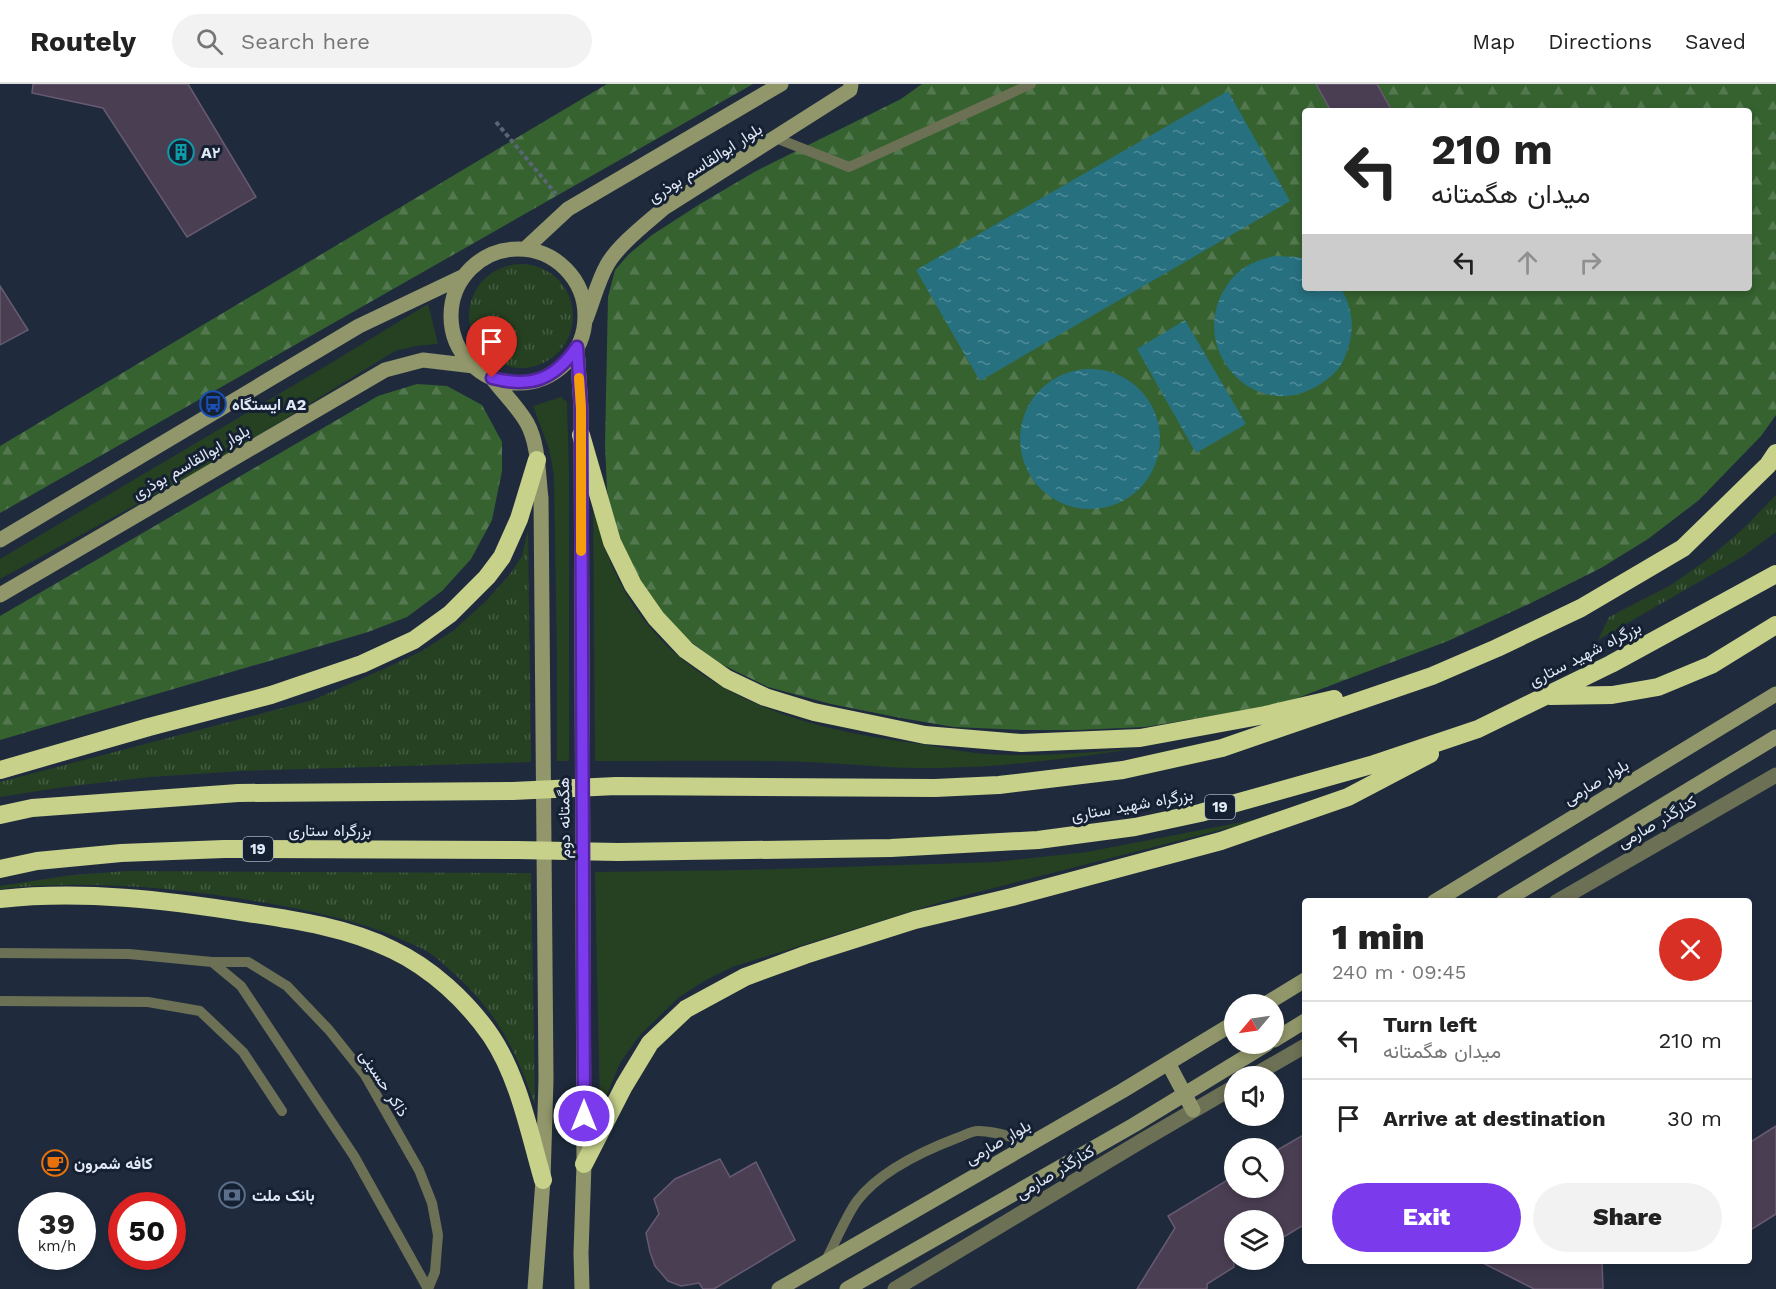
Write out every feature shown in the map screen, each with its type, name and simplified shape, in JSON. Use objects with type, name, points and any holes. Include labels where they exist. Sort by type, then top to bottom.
[{"type":"highway","points":[[581,435],[612,542],[633,585],[656,618],[686,650],[727,679],[765,697],[814,712],[925,735],[1021,743],[1140,738],[1265,715],[1432,676]]},
{"type":"highway","points":[[0,815],[32,808],[238,793],[513,791],[616,786],[935,788],[999,785],[1123,770],[1222,748],[1432,676],[1581,608],[1683,548],[1768,465],[1776,453]]},
{"type":"highway","points":[[0,770],[148,727],[271,695],[363,664],[414,640],[450,614],[487,577],[502,557],[519,519],[537,460]]},
{"type":"highway","name":"بزرگراه شهید ستاری","points":[[517,850],[618,852],[891,848],[1038,840],[1136,827],[1200,813],[1359,768],[1478,729],[1611,664],[1776,574]]},
{"type":"highway","points":[[1545,696],[1612,695],[1658,687],[1711,665],[1776,625]]},
{"type":"highway","points":[[584,1164],[624,1086],[650,1043],[686,1009],[745,977],[915,920],[1012,897],[1231,837],[1348,797],[1478,729]]},
{"type":"highway","name":"بزرگراه ستاری","points":[[0,868],[37,861],[121,853],[224,849],[517,850]]},
{"type":"highway","points":[[0,899],[86,896],[172,901],[284,918],[355,935],[393,950],[428,971],[463,1001],[491,1036],[514,1080],[543,1180]]},
{"type":"main road","name":"بلوار ابوالقاسم بوذری","points":[[525,249],[568,209],[781,84]]},
{"type":"main road","name":"بلوار ابوالقاسم بوذری","points":[[584,324],[606,266],[630,239],[664,208],[850,90],[850,84]]},
{"type":"main road","points":[[507,249],[525,249],[546,255],[563,266],[576,283],[584,303],[584,324],[577,347],[566,363],[550,375],[531,382],[512,383],[492,378],[474,366],[461,351],[453,333],[451,313],[454,293],[462,277],[490,254],[507,249]]},
{"type":"main road","name":"بلوار ابوالقاسم بوذری","points":[[0,540],[359,327],[462,277]]},
{"type":"main road","name":"هگمتانه دوم","points":[[577,347],[581,408],[584,1164],[580,1253],[582,1289]]},
{"type":"main road","name":"بلوار ابوالقاسم بوذری","points":[[0,595],[385,370],[423,360],[474,366]]},
{"type":"main road","name":"هگمتانه دوم","points":[[492,378],[528,424],[537,460],[541,498],[546,1079],[543,1180],[535,1289]]},
{"type":"main road","name":"بلوار صارمی","points":[[1441,898],[1776,694]]},
{"type":"main road","points":[[1510,898],[1776,737]]},
{"type":"main road","points":[[1282,994],[1302,982]]},
{"type":"main road","points":[[1284,1034],[1302,1023]]},
{"type":"main road","name":"بلوار صارمی","points":[[778,1289],[1224,1029]]},
{"type":"main road","points":[[847,1289],[945,1234],[1250,1054]]},
{"type":"main road","points":[[1168,1063],[1194,1110]]},
{"type":"street","name":"کنارگذر صارمی","points":[[1563,898],[1776,775]]},
{"type":"street","points":[[1270,1066],[1302,1048]]},
{"type":"street","name":"کنارگذر صارمی","points":[[895,1289],[1224,1093]]},
{"type":"lane","points":[[776,138],[849,167],[1031,84]]},
{"type":"lane","name":"ذاکر حسینی","points":[[0,953],[129,954],[212,962],[248,962],[287,986],[329,1030],[365,1075],[419,1170],[432,1203],[438,1235],[435,1272],[428,1289],[354,1156],[241,986],[212,962]]},
{"type":"lane","points":[[0,1001],[148,1002],[200,1011],[243,1052],[282,1111]]},
{"type":"lane","points":[[825,1262],[856,1202],[870,1186],[918,1156],[940,1144],[976,1131],[994,1132],[1032,1143]]},
{"type":"path","points":[[496,122],[568,209]]},
{"type":"green space","points":[[607,84],[753,84],[0,513],[0,446]]},
{"type":"green space","points":[[922,84],[1776,84],[1776,415],[1761,436],[1699,500],[1648,539],[1601,568],[1448,641],[1292,700],[1248,710],[1145,727],[1077,730],[954,727],[831,704],[768,687],[719,663],[682,635],[647,594],[618,535],[610,511],[605,445],[608,297],[615,270],[629,254],[652,235],[756,171],[901,99]]},
{"type":"green space","points":[[521,264],[541,268],[558,279],[569,296],[573,316],[569,336],[558,353],[541,364],[521,368],[501,364],[484,353],[473,336],[469,316],[473,296],[484,279],[501,268]]},
{"type":"green space","points":[[428,304],[438,344],[395,351],[220,459],[0,579],[0,559]]},
{"type":"green space","points":[[417,384],[447,386],[482,405],[502,442],[502,471],[492,520],[471,559],[442,591],[407,617],[368,632],[0,740],[0,616],[378,396]]},
{"type":"green space","points":[[561,397],[567,402],[569,475],[569,761],[557,761],[554,475],[549,449],[533,406]]},
{"type":"green space","points":[[593,493],[606,551],[628,597],[657,635],[691,666],[730,691],[772,710],[817,725],[967,752],[1043,755],[1139,748],[1040,761],[940,768],[782,761],[595,761]]},
{"type":"green space","points":[[1776,495],[1776,532],[1742,557],[1598,640],[1609,617],[1671,585],[1708,559],[1745,527]]},
{"type":"green space","points":[[528,530],[531,762],[241,771],[150,777],[0,797],[0,782],[313,700],[422,651],[453,631],[486,601],[510,574],[522,556]]},
{"type":"green space","points":[[1279,815],[951,899],[732,967],[678,998],[640,1035],[620,1063],[600,1112],[595,872],[996,862],[1087,852]]},
{"type":"green space","points":[[128,871],[531,873],[535,1105],[512,1049],[481,1002],[434,956],[394,936],[327,915],[188,891],[113,885],[0,889],[0,886],[72,875]]},
{"type":"water","points":[[1228,91],[1290,201],[980,381],[916,270]]},
{"type":"water","points":[[1274,256],[1302,258],[1302,291],[1342,291],[1349,305],[1352,331],[1345,357],[1340,366],[1321,384],[1293,395],[1271,395],[1250,387],[1233,374],[1221,355],[1214,334],[1216,310],[1226,287],[1241,270]]},
{"type":"water","points":[[1185,320],[1246,424],[1196,453],[1137,349]]},
{"type":"water","points":[[1090,369],[1117,375],[1129,381],[1139,390],[1148,400],[1154,412],[1160,439],[1154,466],[1148,478],[1139,488],[1129,497],[1117,503],[1090,509],[1063,503],[1051,497],[1041,488],[1032,478],[1026,466],[1020,439],[1026,412],[1032,400],[1041,390],[1051,381],[1063,375]]},
{"type":"building","name":"A۲","points":[[33,84],[188,84],[256,197],[187,237],[103,108],[32,93]]},
{"type":"building","points":[[1316,84],[1377,84],[1390,108],[1329,108]]},
{"type":"building","points":[[0,286],[28,330],[0,345]]},
{"type":"building","points":[[1776,1126],[1776,1214],[1752,1229],[1752,1141]]},
{"type":"building","points":[[1302,1136],[1302,1226],[1284,1237],[1284,1210],[1224,1210],[1224,1270],[1229,1270],[1207,1284],[1207,1289],[1137,1289],[1175,1228],[1168,1216],[1224,1182],[1224,1198],[1284,1198],[1284,1146]]},
{"type":"building","points":[[720,1159],[730,1177],[756,1162],[795,1240],[714,1289],[703,1289],[699,1283],[681,1286],[668,1281],[655,1266],[650,1252],[646,1233],[659,1214],[654,1199],[675,1179]]},
{"type":"building","points":[[1485,1264],[1602,1264],[1603,1289],[1534,1289]]},
{"type":"slow traffic","points":[[579,378],[581,551]]},
{"type":"place","name":"A۲","points":[[181,152]]},
{"type":"place","name":"ایستگاه A2","points":[[213,404]]},
{"type":"place","name":"کافه شمرون","points":[[55,1163]]},
{"type":"place","name":"بانک ملت","points":[[232,1195]]},
{"type":"route","points":[[492,378],[512,383],[531,382],[550,375],[566,363],[577,347],[581,408],[584,1116]]}]
